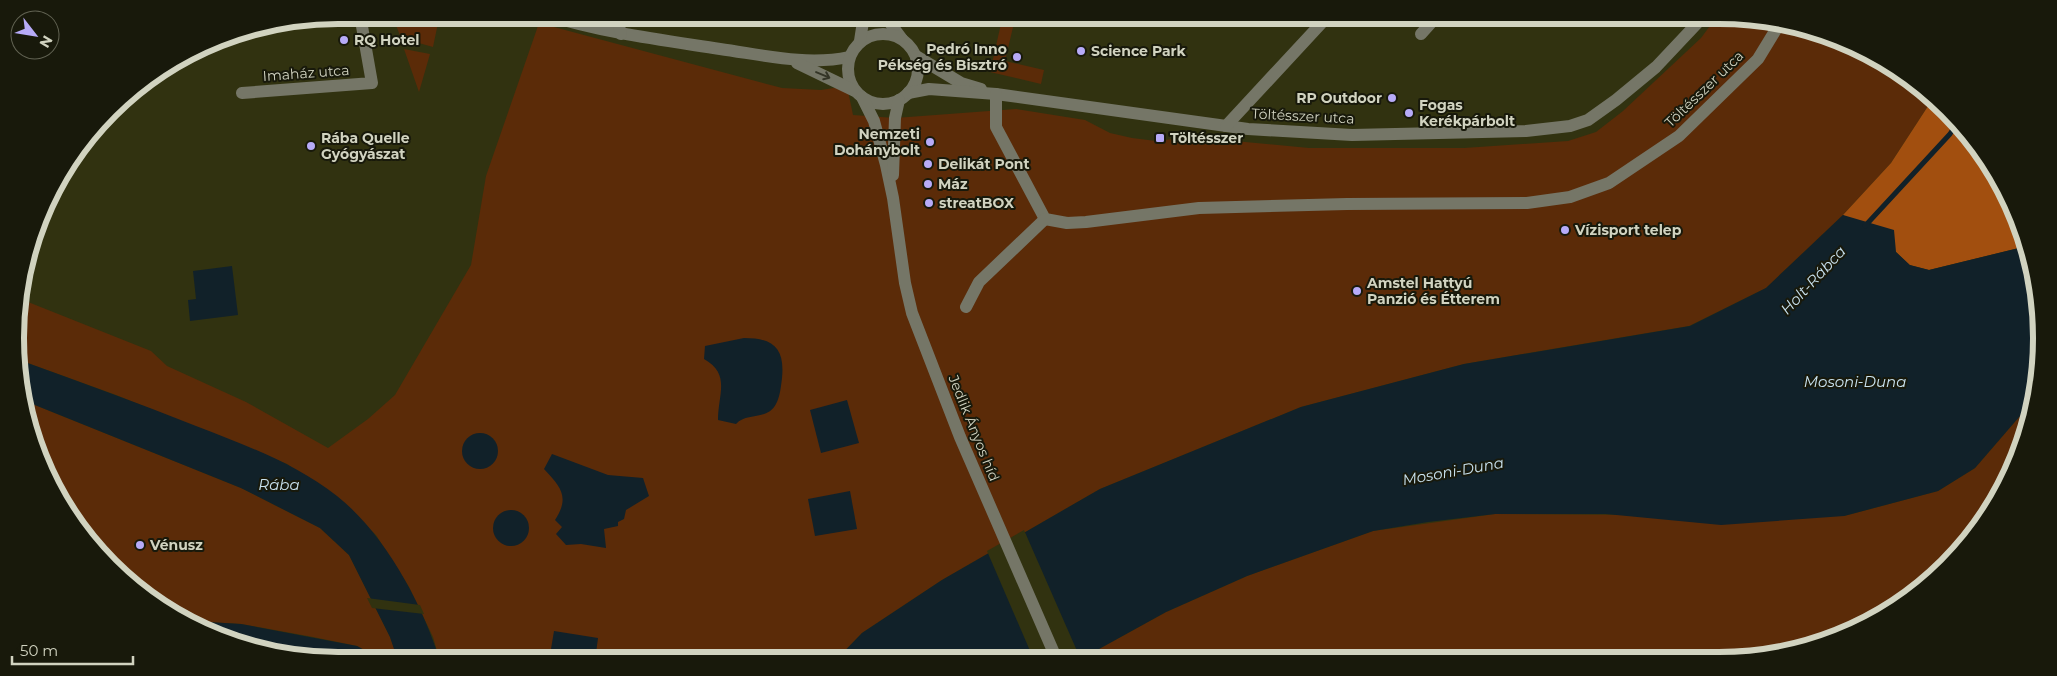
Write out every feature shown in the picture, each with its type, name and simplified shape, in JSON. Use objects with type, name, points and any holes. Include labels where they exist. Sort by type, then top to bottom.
[{"type":"street","name":"Imaház utca","points":[[242,93],[372,83],[362,24]]},
{"type":"street","points":[[576,24],[621,34],[805,62],[850,57]]},
{"type":"street","points":[[618,24],[621,34]]},
{"type":"street","points":[[859,95],[848,76],[850,57],[860,41],[863,24]]},
{"type":"street","points":[[891,24],[916,56],[961,82],[996,94]]},
{"type":"street","points":[[1226,126],[1321,24]]},
{"type":"street","points":[[1421,34],[1430,24]]},
{"type":"street","name":"Töltésszer utca","points":[[996,94],[1226,126],[1352,135],[1526,131],[1570,126],[1588,120],[1656,67],[1697,24]]},
{"type":"street","name":"Töltésszer utca","points":[[1045,218],[1067,223],[1198,208],[1347,204],[1527,203],[1570,197],[1609,183],[1679,136],[1758,59],[1776,29]]},
{"type":"street","points":[[860,41],[870,35],[881,33],[902,39]]},
{"type":"street","points":[[903,97],[917,76],[916,56]]},
{"type":"street","points":[[788,59],[841,83],[859,95],[880,104],[929,90],[996,94]]},
{"type":"street","points":[[966,307],[979,282],[1045,218],[996,127],[996,94]]},
{"type":"street","name":"Jedlik Ányos híd","points":[[859,95],[870,111],[879,135],[893,198],[905,283],[912,313],[960,437],[1054,652]]},
{"type":"street","name":"Jedlik Ányos híd","points":[[893,198],[895,118],[903,97]]},
{"type":"shaded area","points":[[396,24],[438,24],[433,47],[401,38]]},
{"type":"shaded area","points":[[539,24],[782,88],[821,90],[847,86],[853,115],[895,118],[1016,109],[1085,120],[1110,133],[1132,138],[1156,141],[1191,137],[1309,148],[1464,148],[1568,141],[1596,132],[1623,111],[1701,38],[1711,24],[1760,26],[1800,34],[1858,56],[1894,77],[1929,105],[1891,163],[1843,215],[1766,288],[1689,326],[1464,364],[1301,407],[1100,489],[942,580],[862,633],[844,652],[437,652],[433,637],[409,587],[376,535],[358,518],[287,464],[116,395],[24,362],[26,301],[151,351],[167,366],[246,402],[328,448],[368,419],[395,395],[471,265],[486,176]]},
{"type":"shaded area","points":[[1001,24],[1014,24],[1005,61],[1044,70],[1041,84],[990,72]]},
{"type":"shaded area","points":[[404,49],[430,54],[419,92]]},
{"type":"shaded area","points":[[1929,105],[1955,131],[1980,163],[2001,199],[2020,248],[1929,270],[1909,265],[1896,252],[1843,215],[1891,163]]},
{"type":"shaded area","points":[[31,403],[241,488],[320,528],[349,555],[396,652],[368,652],[357,646],[241,624],[199,620],[163,599],[116,560],[77,513],[56,477],[40,439]]},
{"type":"shaded area","points":[[2025,410],[2017,439],[1991,495],[1968,529],[1941,560],[1910,587],[1876,610],[1820,636],[1800,642],[1740,652],[1094,652],[1166,612],[1247,576],[1373,531],[1495,514],[1844,516],[1938,491],[1975,468]]},
{"type":"water","name":"Mosoni-Duna","points":[[1843,215],[1894,230],[1896,252],[1910,265],[1929,270],[2020,248],[2031,297],[2033,317],[2033,359],[2025,410],[1975,468],[1938,491],[1844,516],[1721,525],[1606,514],[1495,514],[1428,522],[1373,531],[1247,576],[1166,612],[1094,652],[844,652],[862,633],[942,580],[1100,489],[1301,407],[1464,364],[1690,326],[1766,288]]},
{"type":"water","points":[[232,266],[238,315],[190,321],[188,300],[196,299],[193,271]]},
{"type":"water","points":[[744,338],[763,340],[775,347],[781,359],[782,378],[776,404],[768,413],[746,418],[736,424],[718,420],[720,378],[718,371],[704,359],[705,346]]},
{"type":"water","name":"Rába","points":[[24,362],[251,448],[287,464],[321,484],[354,512],[386,550],[412,593],[437,652],[395,652],[390,637],[349,555],[320,528],[241,488],[31,403]]},
{"type":"water","points":[[847,400],[859,443],[821,453],[810,410]]},
{"type":"water","points":[[480,433],[492,439],[498,451],[492,463],[480,469],[468,463],[462,451],[468,439]]},
{"type":"water","points":[[552,454],[608,475],[643,478],[649,496],[626,510],[624,519],[618,522],[618,526],[604,529],[606,548],[581,544],[566,545],[556,534],[562,527],[555,520],[562,505],[562,493],[555,481],[544,469]]},
{"type":"water","points":[[850,491],[857,529],[815,536],[808,499]]},
{"type":"water","points":[[511,510],[523,516],[529,528],[523,540],[511,546],[499,540],[493,528],[499,516]]},
{"type":"water","points":[[203,622],[241,624],[357,646],[368,652],[297,650],[237,636]]},
{"type":"water","points":[[554,631],[598,638],[596,652],[550,652]]},
{"type":"pier","points":[[1024,530],[1077,652],[1031,652],[987,551]]},
{"type":"pier","points":[[367,598],[420,605],[424,614],[372,608]]},
{"type":"waterway","name":"Holt-Rábca","points":[[1865,226],[1953,129]]},
{"type":"place","name":"RQ Hotel","points":[[344,40]]},
{"type":"place","name":"Science Park","points":[[1081,51]]},
{"type":"place","name":"Pedró Inno Pékség és Bisztró","points":[[1017,57]]},
{"type":"place","name":"RP Outdoor","points":[[1392,98]]},
{"type":"place","name":"Fogas Kerékpárbolt","points":[[1409,113]]},
{"type":"place","name":"Töltésszer","points":[[1160,138]]},
{"type":"place","name":"Nemzeti Dohánybolt","points":[[930,142]]},
{"type":"place","name":"Rába Quelle Gyógyászat","points":[[311,146]]},
{"type":"place","name":"Delikát Pont","points":[[928,164]]},
{"type":"place","name":"Máz","points":[[928,184]]},
{"type":"place","name":"streatBOX","points":[[929,203]]},
{"type":"place","name":"Vízisport telep","points":[[1565,230]]},
{"type":"place","name":"Amstel Hattyú Panzió és Étterem","points":[[1357,291]]},
{"type":"place","name":"Vénusz","points":[[140,545]]}]
